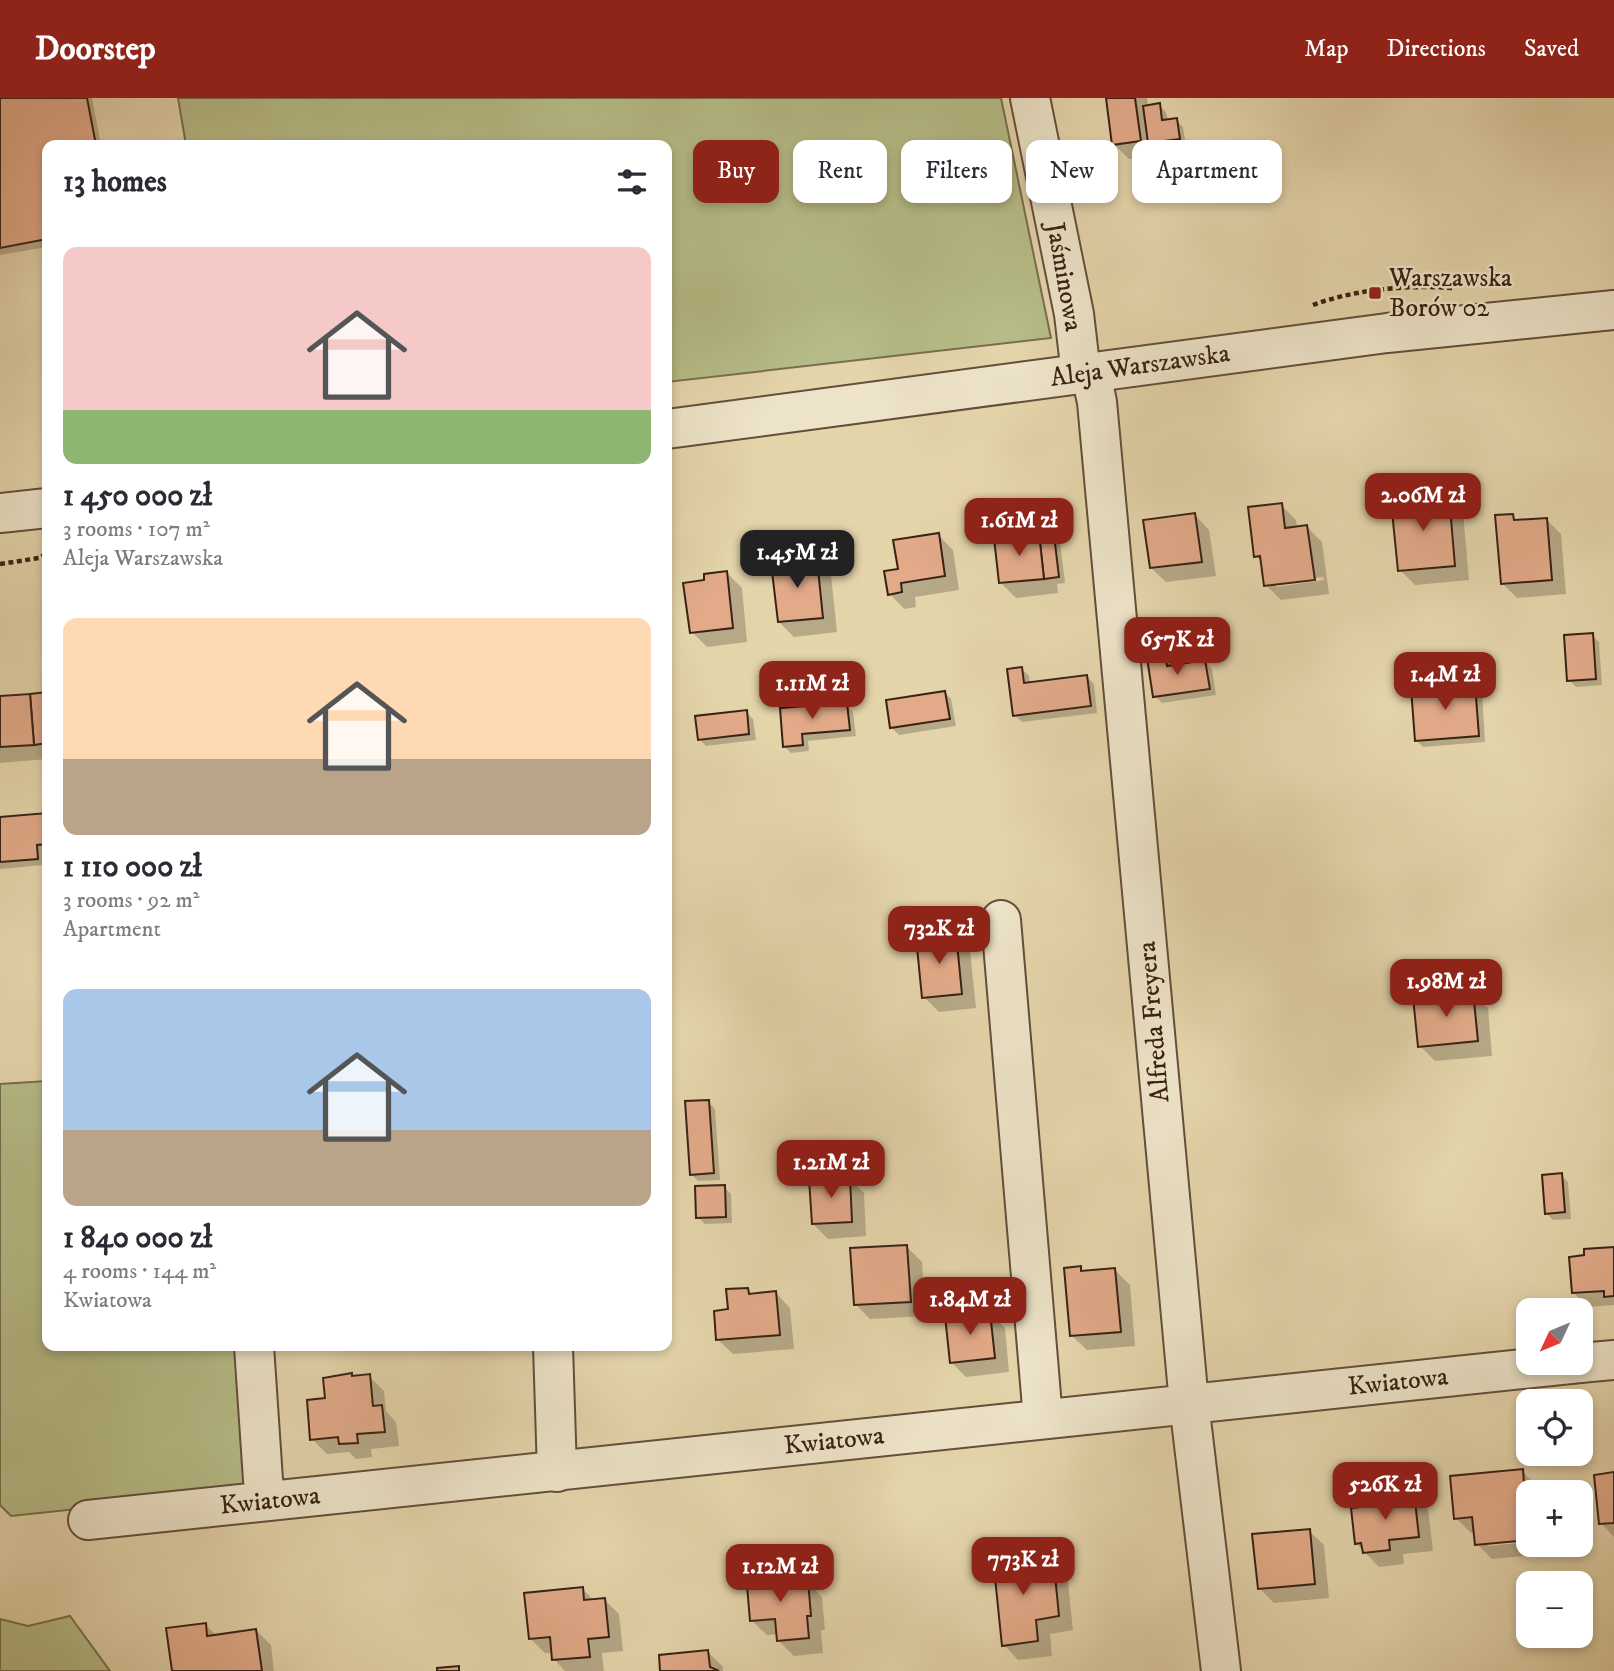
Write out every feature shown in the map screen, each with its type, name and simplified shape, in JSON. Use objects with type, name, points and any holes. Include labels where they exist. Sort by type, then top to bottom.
[{"type":"street","name":"Jaśminowa","points":[[1030,98],[1086,374]]},
{"type":"street","name":"Aleja Warszawska","points":[[672,428],[1387,333],[1614,310]]},
{"type":"street","name":"Alfreda Freyera","points":[[1086,374],[1097,402],[1189,1403],[1221,1671]]},
{"type":"street","points":[[0,513],[42,509]]},
{"type":"street","points":[[1001,920],[1043,1419]]},
{"type":"street","points":[[254,1351],[263,1480],[267,1501]]},
{"type":"street","points":[[554,1351],[557,1472]]},
{"type":"street","name":"Kwiatowa","points":[[1593,1362],[1614,1360]]},
{"type":"street","name":"Kwiatowa","points":[[88,1520],[1516,1370]]},
{"type":"path","points":[[0,564],[42,556]]},
{"type":"green space","points":[[178,98],[1001,98],[1010,140],[901,140],[901,203],[1012,203],[1012,151],[1051,338],[672,381],[672,140],[185,140]]},
{"type":"green space","points":[[42,1081],[42,1351],[235,1351],[247,1491],[11,1516],[0,1505],[0,1084]]},
{"type":"green space","points":[[70,1616],[110,1671],[0,1671],[0,1619],[28,1626]]},
{"type":"building","points":[[0,98],[87,98],[95,140],[42,140],[42,240],[0,248]]},
{"type":"building","points":[[1106,98],[1135,98],[1141,140],[1118,144],[1118,140],[1111,140]]},
{"type":"building","points":[[1160,103],[1162,120],[1177,118],[1180,139],[1148,140],[1143,106]]},
{"type":"building","points":[[1449,495],[1455,566],[1398,571],[1391,501]]},
{"type":"building","points":[[1282,503],[1285,528],[1307,525],[1315,580],[1264,586],[1260,556],[1254,557],[1248,507]]},
{"type":"building","points":[[1195,513],[1202,562],[1150,568],[1143,520]]},
{"type":"building","points":[[1513,514],[1514,520],[1547,518],[1552,580],[1501,584],[1495,515]]},
{"type":"building","points":[[1052,518],[1059,577],[1044,579],[1039,533],[996,538],[994,524]]},
{"type":"building","points":[[939,533],[945,576],[901,583],[902,592],[888,595],[884,571],[898,569],[893,540]]},
{"type":"building","points":[[1039,533],[1044,579],[999,583],[994,538]]},
{"type":"building","points":[[817,559],[823,618],[778,622],[771,563]]},
{"type":"building","points":[[727,571],[733,628],[690,633],[683,583],[704,580],[704,574]]},
{"type":"building","points":[[1593,633],[1596,679],[1567,681],[1564,635]]},
{"type":"building","points":[[1165,655],[1167,666],[1205,660],[1210,689],[1153,697],[1147,658]]},
{"type":"building","points":[[1022,667],[1024,683],[1087,675],[1091,706],[1013,716],[1007,669]]},
{"type":"building","points":[[1475,684],[1479,736],[1415,741],[1411,688]]},
{"type":"building","points":[[945,691],[950,719],[890,728],[886,700]]},
{"type":"building","points":[[42,693],[42,744],[34,745],[30,694]]},
{"type":"building","points":[[30,694],[34,745],[0,747],[0,696]]},
{"type":"building","points":[[847,703],[850,730],[802,734],[803,745],[783,747],[780,708]]},
{"type":"building","points":[[747,710],[749,734],[698,740],[695,716]]},
{"type":"building","points":[[42,813],[42,844],[37,845],[38,859],[0,862],[0,817]]},
{"type":"building","points":[[956,933],[962,994],[922,998],[916,937]]},
{"type":"building","points":[[1473,991],[1478,1041],[1418,1047],[1413,997]]},
{"type":"building","points":[[709,1100],[714,1173],[690,1175],[685,1101]]},
{"type":"building","points":[[1562,1173],[1565,1212],[1545,1214],[1542,1175]]},
{"type":"building","points":[[850,1177],[852,1222],[812,1224],[809,1179]]},
{"type":"building","points":[[725,1185],[726,1217],[696,1218],[695,1186]]},
{"type":"building","points":[[907,1245],[911,1302],[854,1305],[850,1248]]},
{"type":"building","points":[[1614,1247],[1614,1296],[1604,1297],[1604,1291],[1572,1293],[1569,1257],[1584,1255],[1584,1249]]},
{"type":"building","points":[[1081,1266],[1081,1271],[1115,1268],[1121,1332],[1070,1336],[1064,1268]]},
{"type":"building","points":[[748,1288],[749,1294],[776,1291],[780,1335],[716,1340],[714,1311],[728,1309],[726,1289]]},
{"type":"building","points":[[990,1312],[995,1358],[950,1363],[945,1316]]},
{"type":"building","points":[[352,1373],[352,1376],[370,1374],[373,1406],[382,1405],[385,1432],[357,1434],[358,1443],[339,1444],[338,1437],[310,1440],[307,1400],[325,1398],[323,1378]]},
{"type":"building","points":[[1523,1469],[1524,1480],[1516,1480],[1516,1541],[1475,1545],[1472,1517],[1454,1519],[1450,1476]]},
{"type":"building","points":[[1614,1472],[1614,1523],[1599,1524],[1594,1475]]},
{"type":"building","points":[[1414,1492],[1419,1537],[1389,1540],[1390,1550],[1363,1553],[1361,1543],[1355,1544],[1351,1508],[1379,1505],[1378,1496]]},
{"type":"building","points":[[1310,1529],[1315,1584],[1258,1589],[1252,1534]]},
{"type":"building","points":[[1011,1546],[1014,1569],[1054,1565],[1059,1616],[1036,1620],[1038,1641],[1002,1646],[992,1548]]},
{"type":"building","points":[[778,1569],[779,1583],[808,1580],[811,1616],[807,1616],[809,1638],[777,1641],[775,1619],[750,1621],[746,1573]]},
{"type":"building","points":[[583,1587],[584,1600],[605,1598],[609,1637],[588,1639],[590,1657],[552,1660],[550,1637],[529,1639],[524,1593]]},
{"type":"building","points":[[206,1623],[207,1636],[256,1629],[262,1671],[172,1671],[166,1628]]},
{"type":"building","points":[[708,1650],[710,1667],[719,1671],[660,1671],[659,1655]]},
{"type":"building","points":[[459,1666],[459,1671],[437,1671],[437,1668]]},
{"type":"place","name":"Warszawska Borów 02","points":[[1375,293]]}]
